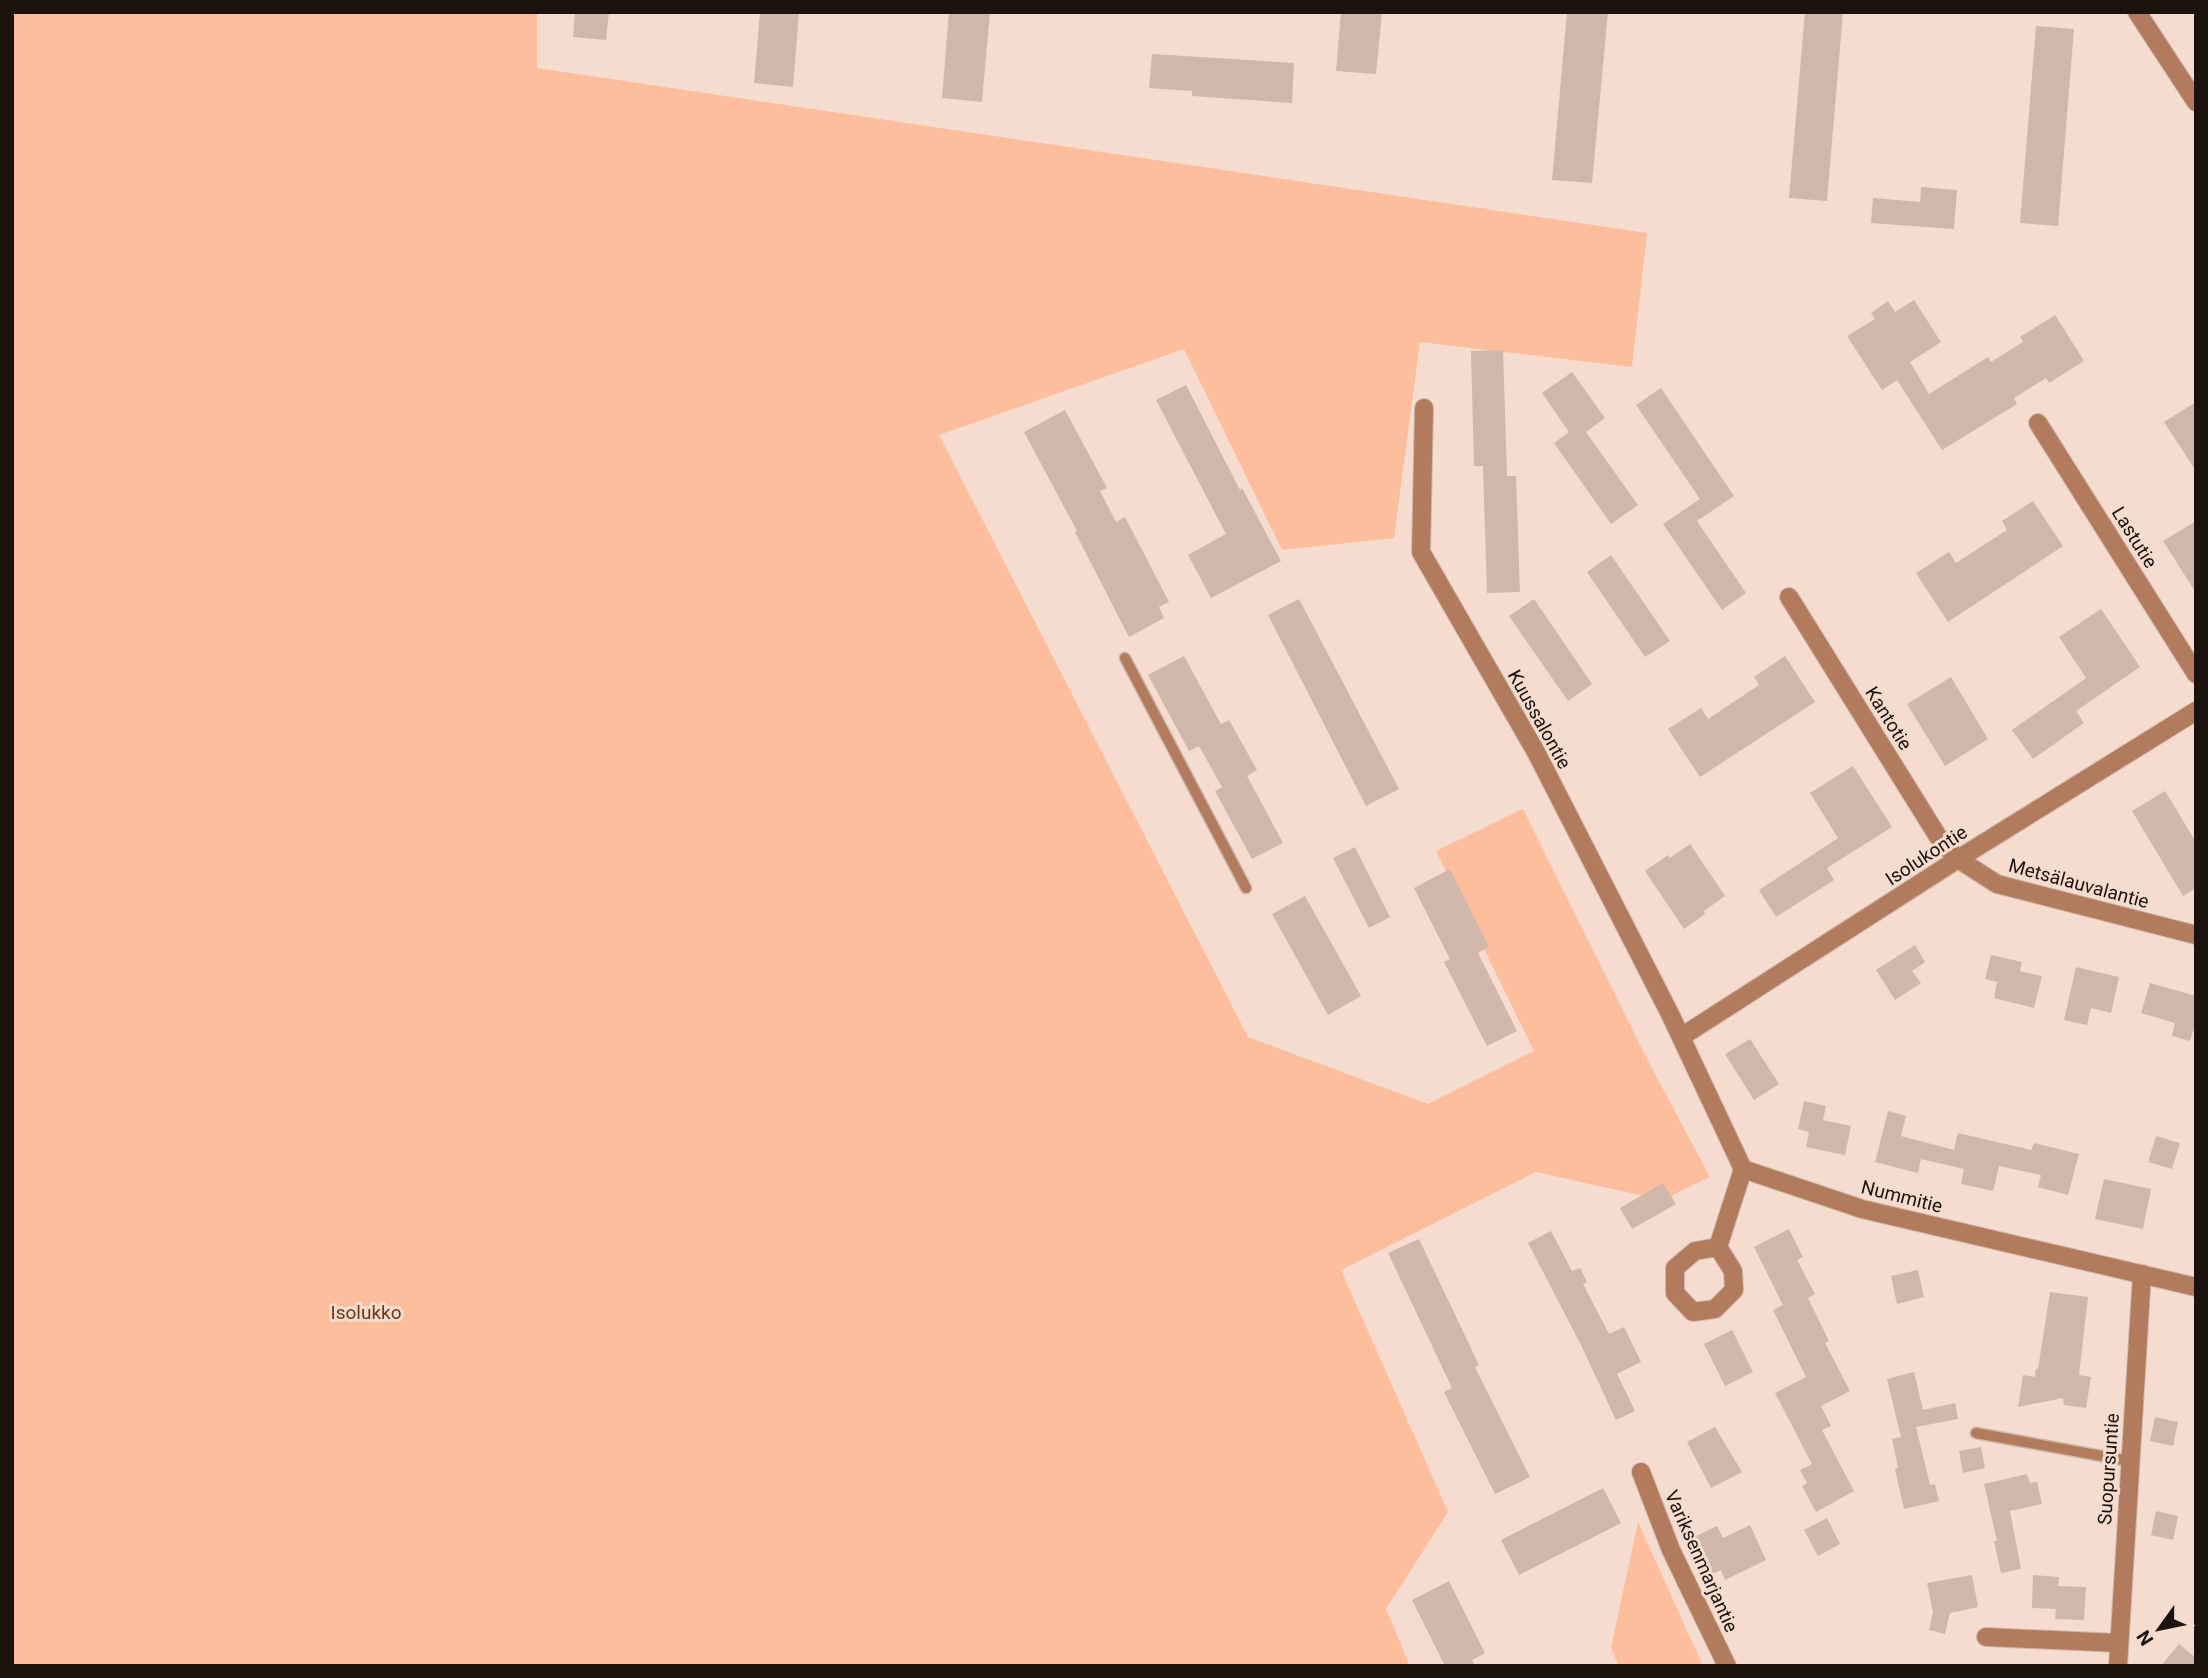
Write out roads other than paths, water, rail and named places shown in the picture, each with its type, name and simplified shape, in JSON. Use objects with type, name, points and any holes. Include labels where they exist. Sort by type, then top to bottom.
[{"type":"street","points":[[2137,12],[2196,102]]},
{"type":"street","name":"Kuussalontie","points":[[1424,408],[1421,552],[1536,752],[1681,1037]]},
{"type":"street","name":"Lastutie","points":[[2038,423],[2196,674]]},
{"type":"street","name":"Kantotie","points":[[1789,597],[1942,843],[1958,859]]},
{"type":"street","name":"Isolukontie","points":[[1681,1037],[1958,859],[2196,711]]},
{"type":"street","name":"Metsälauvalantie","points":[[1958,859],[1997,884],[2196,935]]},
{"type":"street","points":[[1681,1037],[1743,1169],[1718,1247]]},
{"type":"street","name":"Nummitie","points":[[1743,1169],[1862,1209],[2196,1287]]},
{"type":"street","name":"Suopursuntie","points":[[2118,1666],[2142,1274]]},
{"type":"street","name":"Variksenmarjantie","points":[[1641,1472],[1671,1550],[1727,1666]]},
{"type":"street","points":[[1986,1637],[2118,1643]]},
{"type":"lane","points":[[1125,658],[1246,888]]},
{"type":"lane","points":[[1976,1433],[2129,1461]]},
{"type":"park label","name":"Isolukko","points":[[366,1312]]}]
